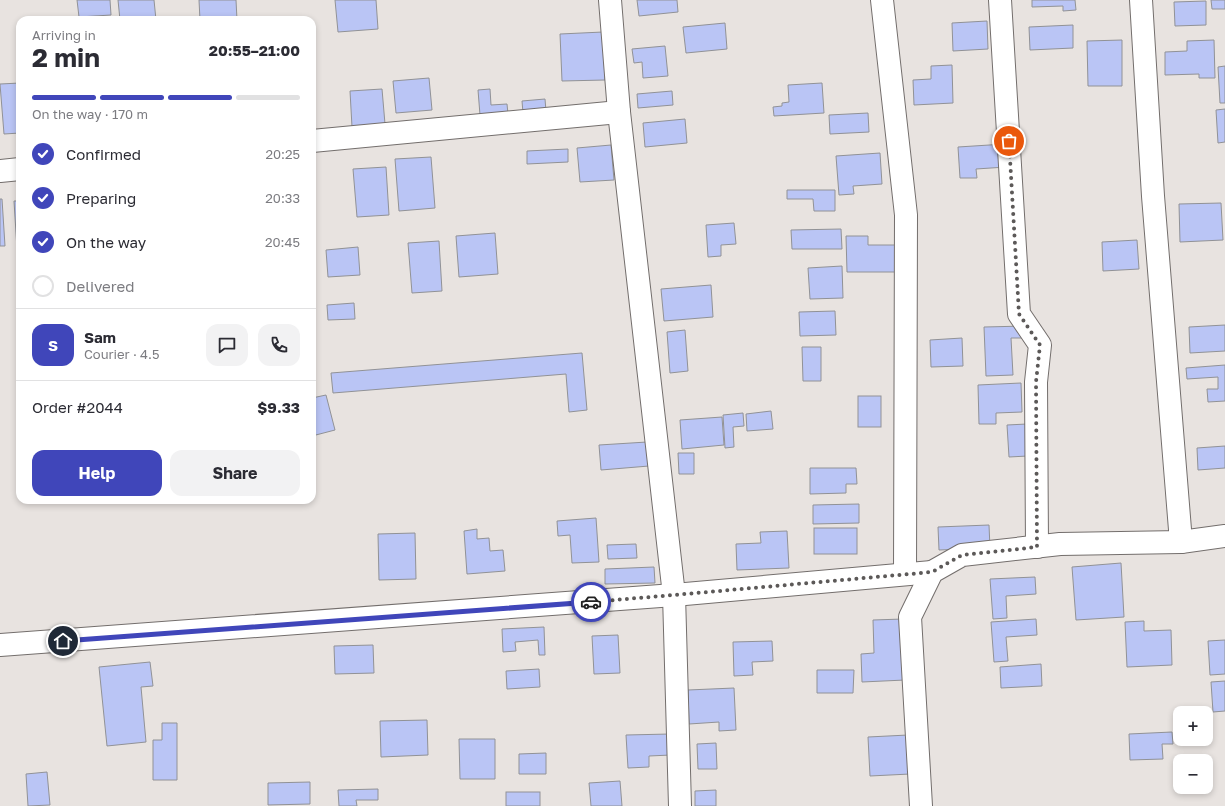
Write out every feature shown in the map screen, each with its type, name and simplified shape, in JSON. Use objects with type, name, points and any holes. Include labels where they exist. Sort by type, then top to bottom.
[{"type":"street","points":[[610,0],[619,112],[674,595],[680,806]]},
{"type":"street","points":[[882,0],[906,215],[905,574]]},
{"type":"street","points":[[1000,0],[1019,314],[1040,345],[1036,382],[1037,547]]},
{"type":"street","points":[[1141,0],[1153,196],[1181,542]]},
{"type":"street","points":[[316,141],[619,112]]},
{"type":"street","points":[[0,171],[16,169]]},
{"type":"street","points":[[0,645],[674,595],[932,572],[962,555],[1060,544],[1181,542],[1225,536]]},
{"type":"street","points":[[921,806],[910,617],[932,572]]},
{"type":"building","points":[[77,0],[110,0],[111,15],[79,16]]},
{"type":"building","points":[[118,0],[154,0],[156,16],[120,16]]},
{"type":"building","points":[[199,0],[236,0],[237,16],[200,16]]},
{"type":"building","points":[[335,0],[376,0],[378,29],[338,32]]},
{"type":"building","points":[[637,0],[677,0],[678,12],[639,16]]},
{"type":"building","points":[[1032,0],[1075,0],[1076,10],[1063,11],[1063,6],[1032,7]]},
{"type":"building","points":[[1211,0],[1225,0],[1225,9],[1212,9]]},
{"type":"building","points":[[1206,1],[1206,25],[1175,26],[1174,2]]},
{"type":"building","points":[[987,21],[988,49],[953,51],[952,23]]},
{"type":"building","points":[[725,23],[727,49],[686,53],[683,27]]},
{"type":"building","points":[[1073,25],[1073,48],[1030,50],[1029,27]]},
{"type":"building","points":[[603,32],[605,80],[562,81],[560,34]]},
{"type":"building","points":[[1122,40],[1122,86],[1088,86],[1087,41]]},
{"type":"building","points":[[1214,40],[1215,78],[1199,78],[1199,74],[1165,75],[1165,52],[1187,51],[1187,41]]},
{"type":"building","points":[[665,46],[668,76],[643,78],[642,62],[634,63],[632,49]]},
{"type":"building","points":[[952,65],[953,103],[914,105],[913,80],[931,79],[931,66]]},
{"type":"building","points":[[1225,66],[1225,103],[1220,103],[1218,67]]},
{"type":"building","points":[[429,78],[432,110],[396,113],[393,81]]},
{"type":"building","points":[[16,83],[16,133],[4,134],[0,84]]},
{"type":"building","points":[[822,83],[824,113],[774,116],[773,107],[782,106],[782,103],[789,102],[788,85]]},
{"type":"building","points":[[382,89],[385,124],[352,127],[350,91]]},
{"type":"building","points":[[490,89],[491,105],[507,104],[508,114],[480,115],[478,90]]},
{"type":"building","points":[[672,91],[673,105],[638,108],[637,94]]},
{"type":"building","points":[[545,99],[546,111],[523,113],[522,101]]},
{"type":"building","points":[[1225,109],[1225,142],[1218,143],[1216,110]]},
{"type":"building","points":[[868,113],[869,132],[830,134],[829,115]]},
{"type":"building","points":[[685,119],[687,143],[645,147],[643,123]]},
{"type":"building","points":[[1005,144],[1006,167],[976,169],[977,178],[960,178],[958,147]]},
{"type":"building","points":[[611,145],[614,180],[580,182],[577,148]]},
{"type":"building","points":[[568,149],[568,162],[527,164],[527,151]]},
{"type":"building","points":[[880,153],[882,184],[853,186],[854,194],[839,195],[836,156]]},
{"type":"building","points":[[431,157],[435,208],[399,211],[395,159]]},
{"type":"building","points":[[386,167],[389,215],[357,217],[353,169]]},
{"type":"building","points":[[787,190],[835,190],[835,211],[814,211],[813,199],[787,199]]},
{"type":"building","points":[[0,199],[2,199],[5,246],[0,246]]},
{"type":"building","points":[[14,201],[16,201],[16,233]]},
{"type":"building","points":[[1221,203],[1223,240],[1180,242],[1179,204]]},
{"type":"building","points":[[734,223],[736,244],[721,245],[721,256],[708,257],[706,225]]},
{"type":"building","points":[[841,229],[842,249],[792,249],[791,230]]},
{"type":"building","points":[[495,233],[498,274],[459,277],[456,236]]},
{"type":"building","points":[[846,236],[868,236],[868,245],[897,245],[897,272],[847,272]]},
{"type":"building","points":[[1137,240],[1139,269],[1103,271],[1102,242]]},
{"type":"building","points":[[439,241],[442,291],[412,293],[408,243]]},
{"type":"building","points":[[358,247],[360,275],[328,277],[326,250]]},
{"type":"building","points":[[842,266],[843,298],[810,299],[808,268]]},
{"type":"building","points":[[711,285],[713,317],[664,321],[661,289]]},
{"type":"building","points":[[354,303],[355,319],[328,320],[327,305]]},
{"type":"building","points":[[835,311],[836,335],[800,336],[799,312]]},
{"type":"building","points":[[1225,325],[1225,351],[1190,353],[1189,327]]},
{"type":"building","points":[[1026,326],[1027,338],[1011,338],[1013,375],[986,376],[984,327]]},
{"type":"building","points":[[685,330],[688,371],[670,373],[667,332]]},
{"type":"building","points":[[962,338],[963,366],[931,367],[930,340]]},
{"type":"building","points":[[802,347],[821,347],[821,381],[803,381]]},
{"type":"building","points":[[582,353],[587,410],[569,412],[566,374],[333,393],[331,373]]},
{"type":"building","points":[[1225,365],[1225,401],[1208,402],[1207,389],[1218,389],[1218,377],[1187,379],[1186,368]]},
{"type":"building","points":[[1021,383],[1022,412],[996,413],[996,424],[979,424],[978,385]]},
{"type":"building","points":[[326,395],[335,430],[316,435],[316,397]]},
{"type":"building","points":[[858,396],[881,396],[881,427],[858,427]]},
{"type":"building","points":[[771,411],[773,429],[747,431],[746,414]]},
{"type":"building","points":[[743,413],[744,426],[733,427],[734,447],[725,448],[723,415]]},
{"type":"building","points":[[722,417],[724,445],[682,449],[680,420]]},
{"type":"building","points":[[1027,424],[1028,456],[1009,457],[1007,425]]},
{"type":"building","points":[[647,442],[649,466],[601,470],[599,445]]},
{"type":"building","points":[[1225,446],[1225,468],[1198,470],[1197,448]]},
{"type":"building","points":[[678,453],[694,453],[694,474],[679,474]]},
{"type":"building","points":[[810,468],[856,468],[857,484],[846,484],[846,493],[810,494]]},
{"type":"building","points":[[859,504],[859,523],[813,524],[813,505]]},
{"type":"building","points":[[596,518],[599,562],[572,563],[570,535],[558,536],[557,521]]},
{"type":"building","points":[[989,525],[990,548],[939,550],[938,527]]},
{"type":"building","points":[[814,528],[857,528],[857,554],[814,554]]},
{"type":"building","points":[[477,529],[477,539],[489,538],[490,551],[503,550],[505,571],[467,574],[464,531]]},
{"type":"building","points":[[787,531],[789,568],[737,570],[736,544],[761,543],[760,532]]},
{"type":"building","points":[[415,533],[416,579],[379,580],[378,534]]},
{"type":"building","points":[[636,544],[637,558],[608,559],[607,545]]},
{"type":"building","points":[[1121,563],[1124,617],[1076,620],[1072,567]]},
{"type":"building","points":[[654,567],[655,583],[605,584],[605,569]]},
{"type":"building","points":[[1035,577],[1036,594],[1006,596],[1007,618],[993,619],[990,579]]},
{"type":"building","points":[[903,619],[905,680],[862,682],[861,654],[874,653],[873,620]]},
{"type":"building","points":[[1036,619],[1037,635],[1006,637],[1008,661],[994,662],[991,622]]},
{"type":"building","points":[[1144,621],[1144,631],[1171,630],[1172,665],[1127,667],[1125,622]]},
{"type":"building","points":[[544,627],[545,655],[539,655],[538,640],[515,642],[516,651],[503,652],[502,629]]},
{"type":"building","points":[[618,635],[620,673],[594,674],[592,636]]},
{"type":"building","points":[[1225,640],[1225,674],[1210,675],[1208,641]]},
{"type":"building","points":[[772,641],[773,661],[752,662],[753,675],[734,676],[733,642]]},
{"type":"building","points":[[373,645],[374,673],[335,674],[334,646]]},
{"type":"building","points":[[150,662],[153,686],[141,687],[146,742],[107,746],[99,667]]},
{"type":"building","points":[[1041,664],[1042,686],[1001,688],[1000,667]]},
{"type":"building","points":[[539,669],[540,687],[507,689],[506,671]]},
{"type":"building","points":[[817,670],[854,670],[853,693],[817,693]]},
{"type":"building","points":[[1225,681],[1225,711],[1213,712],[1211,682]]},
{"type":"building","points":[[734,688],[736,730],[719,731],[719,722],[689,724],[688,690]]},
{"type":"building","points":[[427,720],[428,755],[381,757],[380,721]]},
{"type":"building","points":[[162,723],[177,723],[177,780],[153,780],[153,740],[162,740]]},
{"type":"building","points":[[1172,732],[1173,744],[1162,744],[1163,759],[1130,760],[1129,734]]},
{"type":"building","points":[[670,734],[671,755],[649,756],[649,767],[628,768],[626,735]]},
{"type":"building","points":[[908,735],[910,774],[870,776],[868,737]]},
{"type":"building","points":[[459,739],[495,739],[495,779],[460,779]]},
{"type":"building","points":[[716,743],[717,769],[698,769],[697,744]]},
{"type":"building","points":[[546,753],[546,774],[519,774],[519,754]]},
{"type":"building","points":[[47,772],[50,805],[28,806],[26,774]]},
{"type":"building","points":[[620,781],[622,806],[591,806],[589,783]]},
{"type":"building","points":[[310,782],[310,804],[268,805],[268,783]]},
{"type":"building","points":[[378,789],[378,800],[356,800],[357,806],[339,806],[338,790]]},
{"type":"building","points":[[716,790],[716,806],[695,806],[695,791]]},
{"type":"building","points":[[506,792],[540,792],[540,806],[506,806]]},
{"type":"way so far","points":[[591,602],[932,572],[962,555],[1037,547],[1036,382],[1040,345],[1019,314],[1009,141]]},
{"type":"route","points":[[63,641],[591,602]]}]
